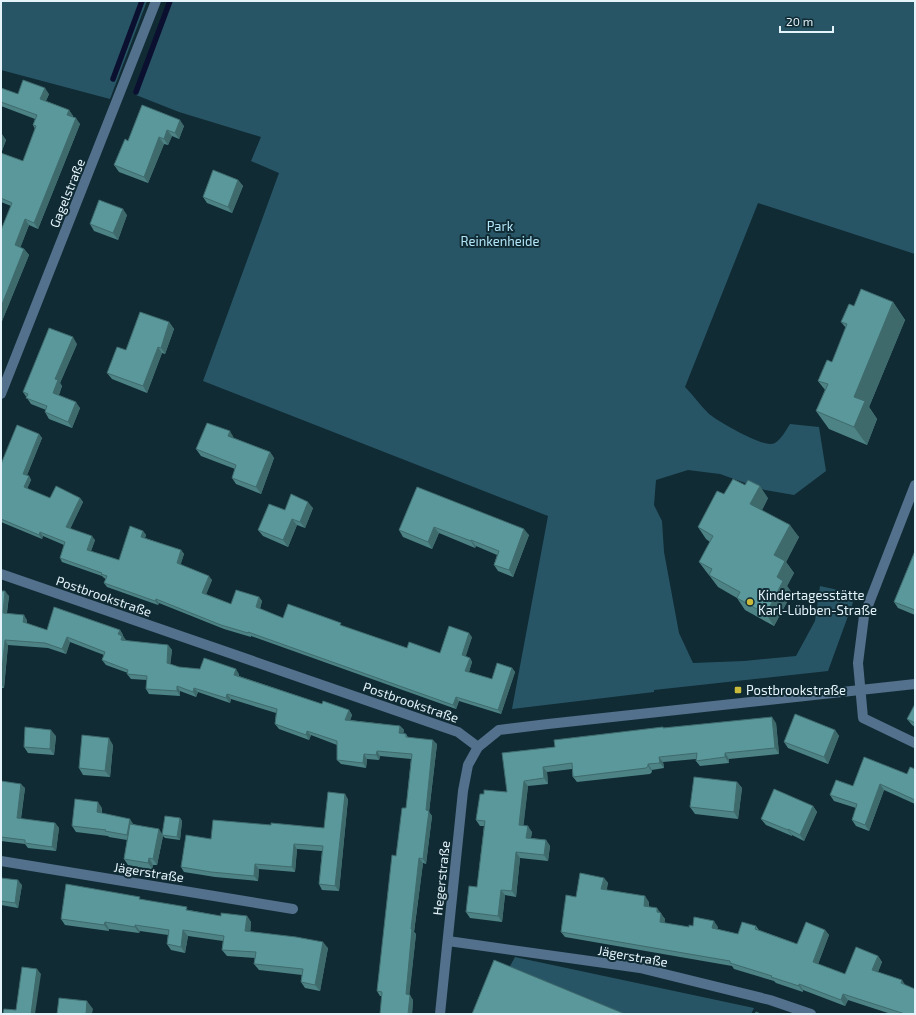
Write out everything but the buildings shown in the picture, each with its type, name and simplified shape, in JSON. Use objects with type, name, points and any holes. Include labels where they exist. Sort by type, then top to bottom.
[{"type":"street","name":"Gagelstraße","points":[[1,394],[156,1]]},
{"type":"street","points":[[915,485],[864,616],[858,663],[863,718],[915,744]]},
{"type":"street","name":"Postbrookstraße","points":[[1,574],[458,732],[478,747]]},
{"type":"street","points":[[478,747],[498,730],[915,684]]},
{"type":"street","name":"Hegerstraße","points":[[440,1014],[463,791],[468,765],[478,747]]},
{"type":"street","name":"Jägerstraße","points":[[1,861],[293,909]]},
{"type":"street","name":"Jägerstraße","points":[[448,941],[640,968],[770,1000],[811,1014]]},
{"type":"green space","points":[[1,1],[147,1],[110,99],[1,70]]},
{"type":"green space","name":"Park Reinkenheide","points":[[171,1],[915,1],[915,254],[758,203],[685,387],[713,417],[757,441],[771,444],[777,442],[790,424],[819,427],[826,471],[794,495],[765,490],[720,474],[688,470],[656,480],[654,505],[662,521],[664,552],[679,633],[693,663],[744,661],[796,656],[815,621],[820,586],[856,594],[828,671],[654,690],[654,692],[512,709],[548,516],[203,381],[279,173],[251,161],[261,137],[179,112],[136,95]]},
{"type":"green space","points":[[515,957],[754,1008],[751,1014],[620,1014],[509,968]]},
{"type":"waterway","points":[[113,79],[142,1]]},
{"type":"waterway","points":[[136,92],[170,1]]},
{"type":"place","name":"Kindertagesstätte Karl-Lübben-Straße","points":[[750,602]]},
{"type":"place","name":"Postbrookstraße","points":[[738,690]]}]
